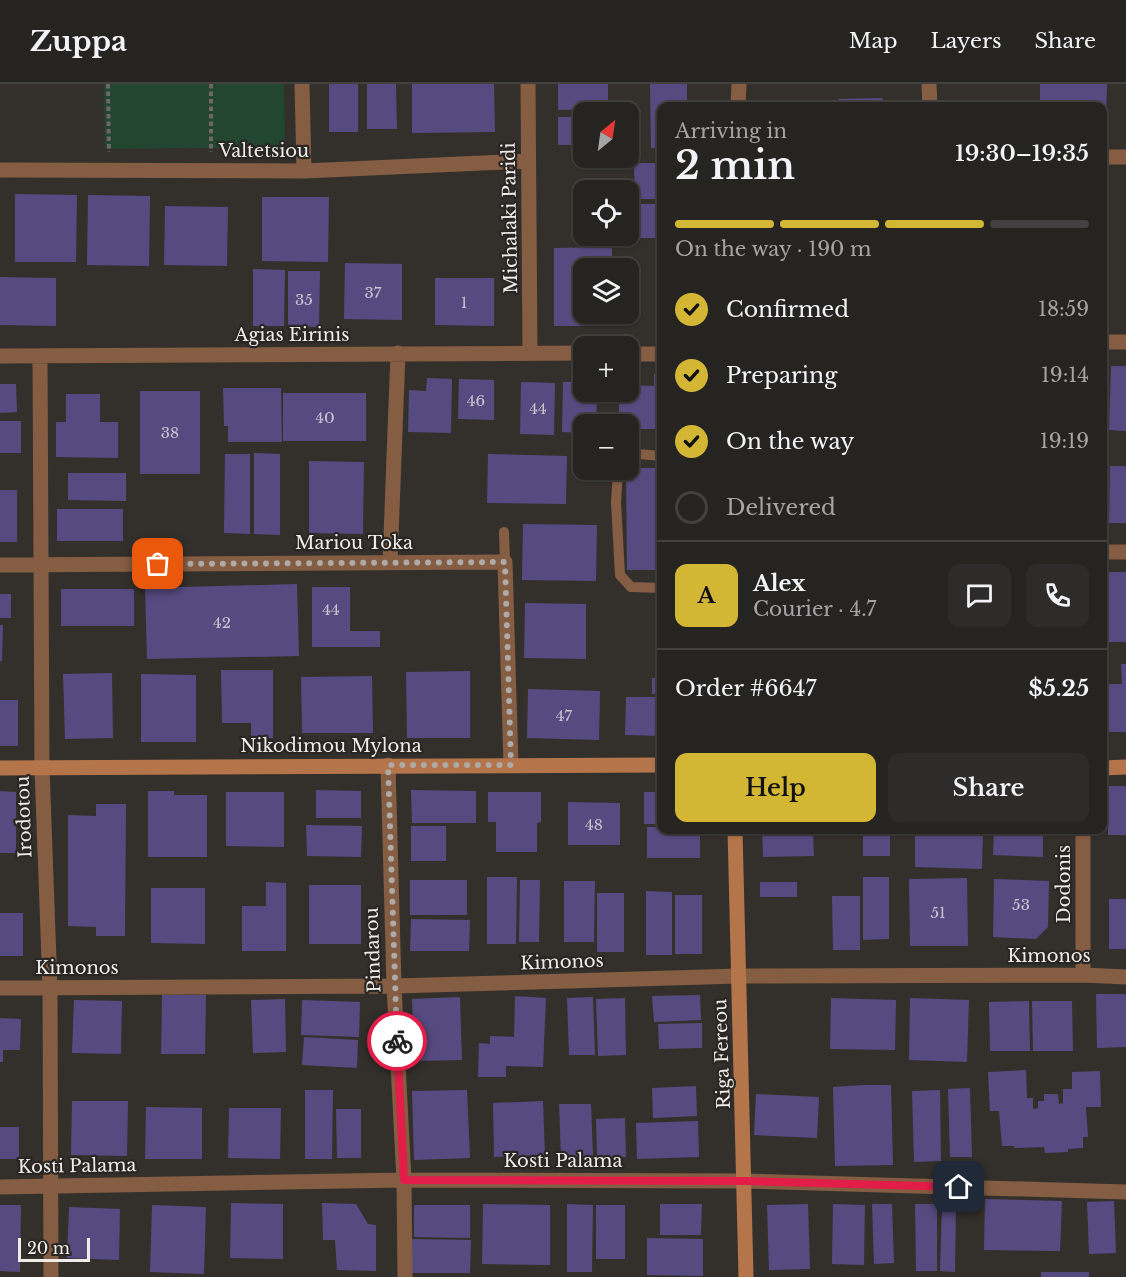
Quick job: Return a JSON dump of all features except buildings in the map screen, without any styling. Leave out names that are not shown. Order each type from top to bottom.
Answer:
[{"type":"street","points":[[302,84],[304,171]]},
{"type":"street","name":"Michalaki Paridi","points":[[528,84],[531,352]]},
{"type":"street","points":[[738,102],[739,84]]},
{"type":"street","points":[[929,84],[930,102]]},
{"type":"street","points":[[1107,157],[1126,157]]},
{"type":"street","name":"Valtetsiou","points":[[0,170],[304,171],[528,161]]},
{"type":"street","points":[[1107,342],[1126,342]]},
{"type":"street","points":[[390,562],[398,353]]},
{"type":"street","name":"Agias Eirinis","points":[[0,356],[573,353]]},
{"type":"street","points":[[639,354],[657,354]]},
{"type":"street","name":"Irodotou","points":[[40,356],[42,768],[50,988],[51,1277]]},
{"type":"street","points":[[1107,552],[1126,552]]},
{"type":"street","points":[[505,562],[511,765]]},
{"type":"street","name":"Mariou Toka","points":[[0,565],[505,562]]},
{"type":"street","name":"Pindarou","points":[[388,765],[394,986],[404,1180],[405,1277]]},
{"type":"street","name":"Nikodimou Mylona","points":[[0,768],[657,765]]},
{"type":"street","points":[[1107,768],[1126,767]]},
{"type":"street","name":"Riga Fereou","points":[[735,834],[746,1277]]},
{"type":"street","name":"Dodonis","points":[[1083,834],[1083,975]]},
{"type":"street","name":"Kimonos","points":[[0,988],[394,986],[739,976],[1083,975],[1126,977]]},
{"type":"street","name":"Kosti Palama","points":[[0,1187],[404,1180],[744,1181],[1126,1192]]},
{"type":"lane","points":[[639,454],[657,456]]},
{"type":"lane","points":[[617,480],[616,502],[620,575],[631,587],[657,588]]},
{"type":"lane","points":[[504,532],[505,562]]},
{"type":"path","points":[[108,84],[109,171]]},
{"type":"path","points":[[211,84],[211,171]]},
{"type":"green space","points":[[104,84],[284,84],[285,147],[105,149]]},
{"type":"way so far","points":[[158,564],[505,562],[511,765],[388,765],[397,1041]]},
{"type":"route","points":[[397,1041],[404,1180],[744,1181],[959,1187]]}]
